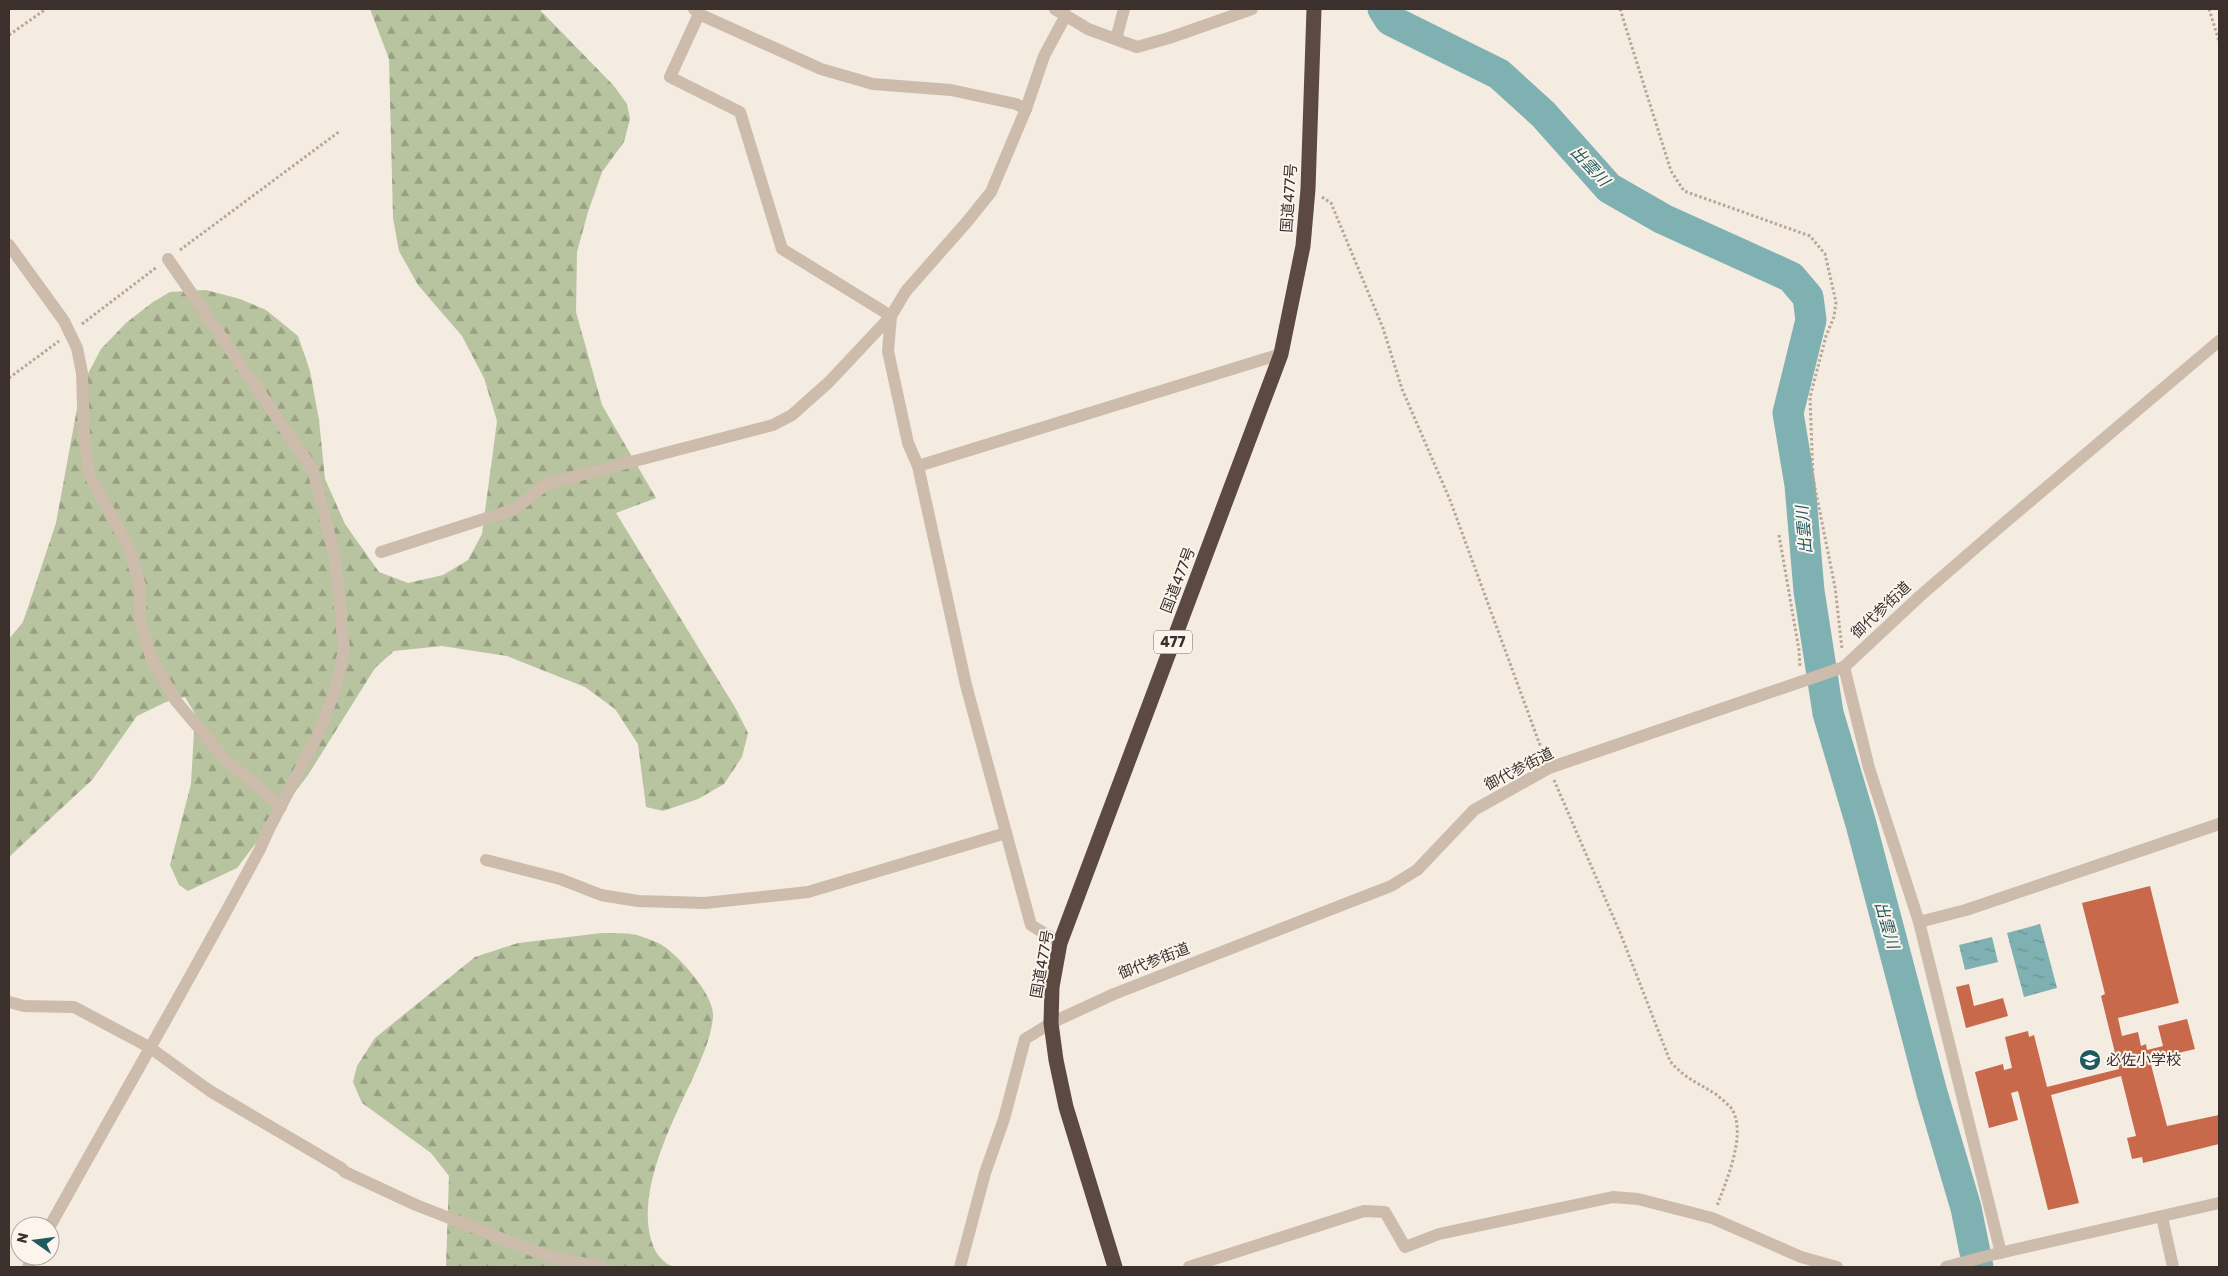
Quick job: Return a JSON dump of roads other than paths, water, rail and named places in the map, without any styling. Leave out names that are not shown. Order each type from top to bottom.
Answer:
[{"type":"highway","name":"国道477号","points":[[1115,1267],[1066,1107],[1051,1024],[1052,987],[1060,943],[1281,354],[1304,246],[1308,189],[1314,9]]},
{"type":"street","points":[[1116,39],[1124,9]]},
{"type":"street","points":[[381,552],[515,509],[546,484],[773,425],[792,415],[829,382],[891,316],[906,291],[991,192],[1026,109],[1060,12],[1088,30],[1138,47],[1170,38],[1252,9]]},
{"type":"street","points":[[891,316],[782,249],[740,112],[670,77],[697,12],[821,69],[873,84],[951,90],[1016,104],[1026,109]]},
{"type":"street","points":[[9,245],[64,321],[77,348],[82,372],[84,434],[89,474],[129,548],[140,586],[140,620],[152,660],[176,701],[225,759],[281,807]]},
{"type":"street","points":[[56,1216],[149,1047],[178,1001],[260,849],[318,735],[337,682],[344,650],[335,557],[313,470],[168,259]]},
{"type":"street","points":[[891,316],[888,351],[908,444],[918,466],[966,685],[1006,834],[1031,925],[1060,943]]},
{"type":"street","name":"御代参街道","points":[[960,1267],[985,1173],[1004,1119],[1025,1039],[1051,1024],[1114,994],[1391,886],[1417,870],[1474,810],[1548,768],[1838,669],[1943,576],[2219,341]]},
{"type":"street","points":[[918,466],[1281,354]]},
{"type":"street","points":[[1838,669],[1919,922],[1996,1254]]},
{"type":"street","points":[[1919,922],[1966,910],[2219,824]]},
{"type":"street","points":[[486,860],[560,879],[601,894],[638,901],[705,903],[808,892],[1006,834]]},
{"type":"street","points":[[9,1002],[24,1006],[74,1007],[149,1047],[210,1091],[345,1172],[416,1205],[547,1256],[602,1267]]},
{"type":"street","points":[[1189,1267],[1364,1211],[1385,1212],[1405,1247],[1438,1234],[1613,1197],[1638,1200],[1712,1218],[1801,1257],[1837,1267]]},
{"type":"street","points":[[1948,1267],[2219,1202]]},
{"type":"street","points":[[2162,1217],[2173,1267]]},
{"type":"water","points":[[2040,924],[2057,988],[2024,997],[2007,933]]},
{"type":"water","points":[[1992,937],[1998,962],[1965,970],[1959,945]]},
{"type":"waterway","name":"出雲川","points":[[1383,9],[1390,20],[1499,74],[1543,114],[1609,188],[1663,219],[1791,277],[1808,297],[1811,320],[1788,413],[1800,485],[1809,591],[1828,713],[1861,824],[1932,1093],[1966,1208],[1978,1267]]},
{"type":"place","name":"必佐小学校","points":[[2090,1060]]}]
